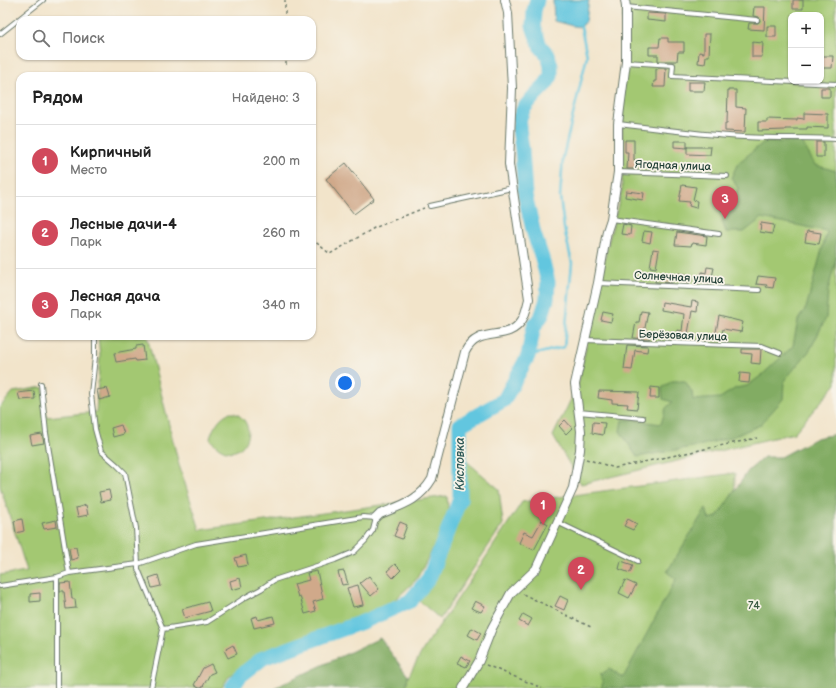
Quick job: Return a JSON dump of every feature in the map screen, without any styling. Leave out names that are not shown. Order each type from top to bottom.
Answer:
[{"type":"street","points":[[376,518],[380,514],[412,501],[423,492],[432,479],[467,347],[478,337],[508,332],[522,320],[526,312],[529,299],[509,164],[512,88],[508,13],[505,0]]},
{"type":"street","points":[[462,688],[479,662],[492,628],[511,594],[536,569],[573,488],[581,431],[575,384],[598,283],[607,231],[611,219],[618,172],[618,124],[626,62],[626,3]]},
{"type":"lane","points":[[23,16],[43,0]]},
{"type":"lane","points":[[626,3],[757,20]]},
{"type":"lane","points":[[0,34],[16,21]]},
{"type":"lane","points":[[626,62],[673,65],[672,76],[836,84]]},
{"type":"lane","points":[[618,124],[681,132],[745,137],[808,137],[836,139]]},
{"type":"lane","name":"Ягодная улица","points":[[618,172],[727,176]]},
{"type":"lane","points":[[430,206],[513,188]]},
{"type":"lane","points":[[611,219],[719,234]]},
{"type":"lane","name":"Солнечная улица","points":[[598,283],[759,290]]},
{"type":"lane","points":[[95,340],[95,357],[91,394],[95,429],[101,451],[117,464],[125,473],[136,528],[138,569],[163,629],[151,688]]},
{"type":"lane","name":"Берёзовая улица","points":[[584,340],[762,346],[780,353]]},
{"type":"lane","points":[[41,384],[46,433],[69,573]]},
{"type":"lane","points":[[579,412],[643,418]]},
{"type":"lane","points":[[0,586],[57,577],[69,573],[138,564],[196,544],[363,517],[376,518],[373,530],[361,546],[354,552],[336,560],[274,580],[246,596],[208,622],[163,629]]},
{"type":"lane","points":[[557,522],[638,560]]},
{"type":"lane","points":[[57,577],[57,688]]},
{"type":"path","points":[[285,0],[285,16]]},
{"type":"path","points":[[316,242],[330,254],[374,228],[430,206]]},
{"type":"path","points":[[578,457],[615,468],[757,438]]},
{"type":"path","points":[[514,590],[593,628]]},
{"type":"path","points":[[479,662],[542,688]]},
{"type":"green space","points":[[623,0],[836,0],[836,384],[794,433],[581,484],[553,436],[578,385],[607,248],[622,189]]},
{"type":"green space","points":[[764,142],[802,142],[815,165],[836,171],[836,260],[828,290],[826,318],[810,350],[784,381],[783,399],[760,425],[732,437],[698,446],[637,457],[620,431],[622,420],[661,424],[666,408],[672,402],[663,399],[662,388],[672,381],[685,381],[692,392],[693,400],[720,398],[736,388],[747,386],[762,375],[793,346],[798,320],[806,308],[827,231],[762,218],[744,232],[726,232],[722,221],[733,207],[738,188],[731,178],[738,163]]},
{"type":"green space","points":[[98,340],[148,340],[179,465],[200,530],[447,496],[449,519],[416,580],[383,611],[348,621],[267,650],[229,676],[222,688],[0,688],[0,575],[27,571],[0,486],[0,407],[13,392],[43,387],[47,417],[96,412],[100,355]]},
{"type":"green space","points":[[229,413],[234,413],[242,418],[247,425],[248,433],[242,446],[236,451],[228,451],[220,448],[210,439],[213,429],[220,419]]},
{"type":"green space","name":"74","points":[[836,434],[836,688],[601,688],[603,683],[600,675],[609,669],[623,678],[676,579],[667,572],[706,508],[709,519],[717,517],[748,471],[764,457],[781,457],[816,438]]},
{"type":"green space","points":[[464,459],[499,489],[503,524],[440,619],[416,598],[430,582],[451,531]]},
{"type":"green space","points":[[735,473],[734,523],[646,688],[402,688],[424,648],[522,502]]},
{"type":"green space","points":[[380,638],[408,676],[406,688],[274,688]]},
{"type":"water","points":[[553,0],[589,0],[586,21],[581,27],[554,21]]},
{"type":"building","points":[[793,0],[803,0],[803,9],[793,9]]},
{"type":"building","points":[[754,7],[765,7],[764,30],[748,29],[749,23],[758,23],[760,21],[759,17],[753,16]]},
{"type":"building","points":[[647,13],[666,14],[666,22],[647,20]]},
{"type":"building","points":[[767,26],[776,26],[776,37],[767,37]]},
{"type":"building","points":[[704,34],[710,34],[709,56],[706,56],[705,64],[698,63],[699,52],[704,53]]},
{"type":"building","points":[[660,38],[668,38],[668,42],[684,42],[684,52],[678,52],[677,61],[658,61],[658,55],[649,55],[649,47],[659,47]]},
{"type":"building","points":[[752,42],[763,43],[762,57],[752,57]]},
{"type":"building","points":[[824,56],[833,56],[832,68],[824,68]]},
{"type":"building","points":[[666,68],[665,87],[653,87],[654,81],[656,81],[656,69]]},
{"type":"building","points":[[688,82],[705,82],[704,91],[688,91]]},
{"type":"building","points":[[821,88],[830,88],[830,97],[821,97]]},
{"type":"building","points":[[728,90],[736,90],[736,107],[746,108],[745,132],[725,131],[725,123],[727,123]]},
{"type":"building","points":[[804,113],[828,114],[828,128],[807,127],[807,129],[758,131],[758,122],[767,122],[767,119],[804,119]]},
{"type":"building","points":[[625,140],[634,140],[634,160],[636,160],[636,169],[627,169],[628,152],[625,152]]},
{"type":"building","points":[[674,141],[687,141],[687,148],[674,147]]},
{"type":"building","points":[[816,142],[824,142],[824,157],[816,157]]},
{"type":"building","points":[[687,147],[711,147],[710,155],[687,154]]},
{"type":"building","points":[[346,163],[374,199],[354,214],[326,179]]},
{"type":"building","points":[[682,185],[696,187],[693,200],[697,201],[696,208],[689,206],[690,202],[679,201]]},
{"type":"building","points":[[626,191],[644,193],[643,200],[625,197]]},
{"type":"building","points":[[723,197],[730,198],[727,211],[721,210]]},
{"type":"building","points":[[761,223],[774,225],[772,234],[760,232]]},
{"type":"building","points":[[623,224],[631,226],[630,235],[621,234]]},
{"type":"building","points":[[644,231],[652,232],[650,243],[642,241]]},
{"type":"building","points":[[807,231],[821,233],[819,244],[805,242]]},
{"type":"building","points":[[677,232],[707,236],[706,245],[692,243],[691,246],[675,245]]},
{"type":"building","points":[[653,249],[659,250],[656,268],[650,267]]},
{"type":"building","points":[[707,267],[714,268],[711,281],[701,279],[702,272],[706,273]]},
{"type":"building","points":[[678,273],[692,275],[691,282],[677,279]]},
{"type":"building","points":[[656,275],[672,278],[672,283],[655,282]]},
{"type":"building","points":[[758,276],[775,278],[773,288],[766,287],[767,285],[756,284]]},
{"type":"building","points":[[692,301],[698,302],[697,312],[692,311],[687,339],[677,337],[678,330],[682,331],[684,314],[661,310],[662,302],[691,307]]},
{"type":"building","points":[[641,311],[648,312],[644,333],[650,334],[649,339],[633,338],[636,322],[639,322]]},
{"type":"building","points":[[603,312],[613,314],[611,322],[601,320]]},
{"type":"building","points":[[719,316],[743,322],[741,332],[723,329],[721,338],[715,337]]},
{"type":"building","points":[[143,345],[145,360],[136,361],[135,359],[116,362],[114,353],[136,349],[136,346]]},
{"type":"building","points":[[627,345],[648,346],[647,352],[635,350],[632,370],[624,369]]},
{"type":"building","points":[[742,349],[761,349],[760,364],[751,363],[752,354],[742,353]]},
{"type":"building","points":[[740,373],[750,374],[749,383],[739,382]]},
{"type":"building","points":[[651,387],[659,388],[659,398],[650,398]]},
{"type":"building","points":[[107,388],[110,397],[99,400],[97,390]]},
{"type":"building","points":[[34,391],[35,399],[20,400],[18,393]]},
{"type":"building","points":[[599,391],[639,392],[637,409],[627,408],[628,404],[612,403],[612,400],[598,398]]},
{"type":"building","points":[[565,420],[572,428],[566,434],[559,426]]},
{"type":"building","points":[[593,422],[605,423],[603,435],[592,433]]},
{"type":"building","points":[[121,425],[124,434],[113,437],[111,428]]},
{"type":"building","points":[[42,434],[44,443],[32,445],[30,436]]},
{"type":"building","points":[[109,490],[111,500],[101,502],[99,492]]},
{"type":"building","points":[[86,505],[88,515],[78,517],[76,508]]},
{"type":"building","points":[[22,519],[24,531],[16,533],[14,521]]},
{"type":"building","points":[[628,519],[637,524],[633,530],[624,526]]},
{"type":"building","points":[[56,520],[57,527],[44,529],[42,523]]},
{"type":"building","points":[[542,520],[548,524],[534,550],[519,543],[524,532],[533,536]]},
{"type":"building","points":[[400,522],[407,525],[402,539],[394,536]]},
{"type":"building","points":[[76,547],[78,558],[71,560],[69,548]]},
{"type":"building","points":[[246,555],[248,565],[238,567],[235,558]]},
{"type":"building","points":[[621,561],[633,565],[630,573],[619,569]]},
{"type":"building","points":[[395,564],[401,570],[393,578],[387,571]]},
{"type":"building","points":[[317,571],[323,599],[313,602],[316,611],[305,614],[300,596],[298,597],[294,584],[309,580],[307,573]]},
{"type":"building","points":[[344,571],[348,584],[342,585],[338,572]]},
{"type":"building","points":[[158,575],[161,586],[152,588],[149,578]]},
{"type":"building","points":[[369,576],[379,589],[371,596],[360,583]]},
{"type":"building","points":[[240,578],[242,587],[232,590],[230,581]]},
{"type":"building","points":[[625,580],[636,585],[629,598],[619,593]]},
{"type":"building","points":[[70,582],[72,599],[75,599],[76,608],[66,609],[64,591],[60,591],[60,583]]},
{"type":"building","points":[[358,585],[363,605],[353,607],[347,588]]},
{"type":"building","points":[[40,593],[40,601],[30,602],[30,594]]},
{"type":"building","points":[[560,596],[568,600],[564,610],[555,606]]},
{"type":"building","points":[[475,601],[485,606],[481,612],[471,608]]},
{"type":"building","points":[[208,602],[211,611],[185,618],[182,609]]},
{"type":"building","points":[[523,614],[532,619],[528,626],[519,621]]},
{"type":"building","points":[[257,616],[258,620],[273,616],[275,623],[254,628],[251,618]]},
{"type":"building","points":[[472,628],[481,633],[477,640],[468,635]]},
{"type":"building","points":[[233,645],[237,654],[228,658],[224,650]]},
{"type":"building","points":[[461,656],[470,661],[466,667],[457,663]]},
{"type":"building","points":[[211,664],[215,672],[210,674],[202,688],[194,685],[203,668]]},
{"type":"waterway","name":"Кисловка","points":[[232,688],[240,676],[263,658],[365,621],[410,601],[429,578],[460,499],[460,425],[504,400],[528,356],[534,326],[542,315],[547,299],[548,282],[534,234],[525,195],[519,128],[520,117],[524,108],[546,84],[551,76],[551,66],[548,55],[540,46],[533,26],[534,11],[537,0]]},
{"type":"waterway","points":[[528,356],[564,347],[572,263],[564,228],[560,197],[563,157],[587,56],[581,27]]},
{"type":"place","name":"Лесная дача","points":[[725,219]]},
{"type":"place","name":"Кирпичный","points":[[543,525]]},
{"type":"place","name":"Лесные дачи-4","points":[[581,590]]}]
